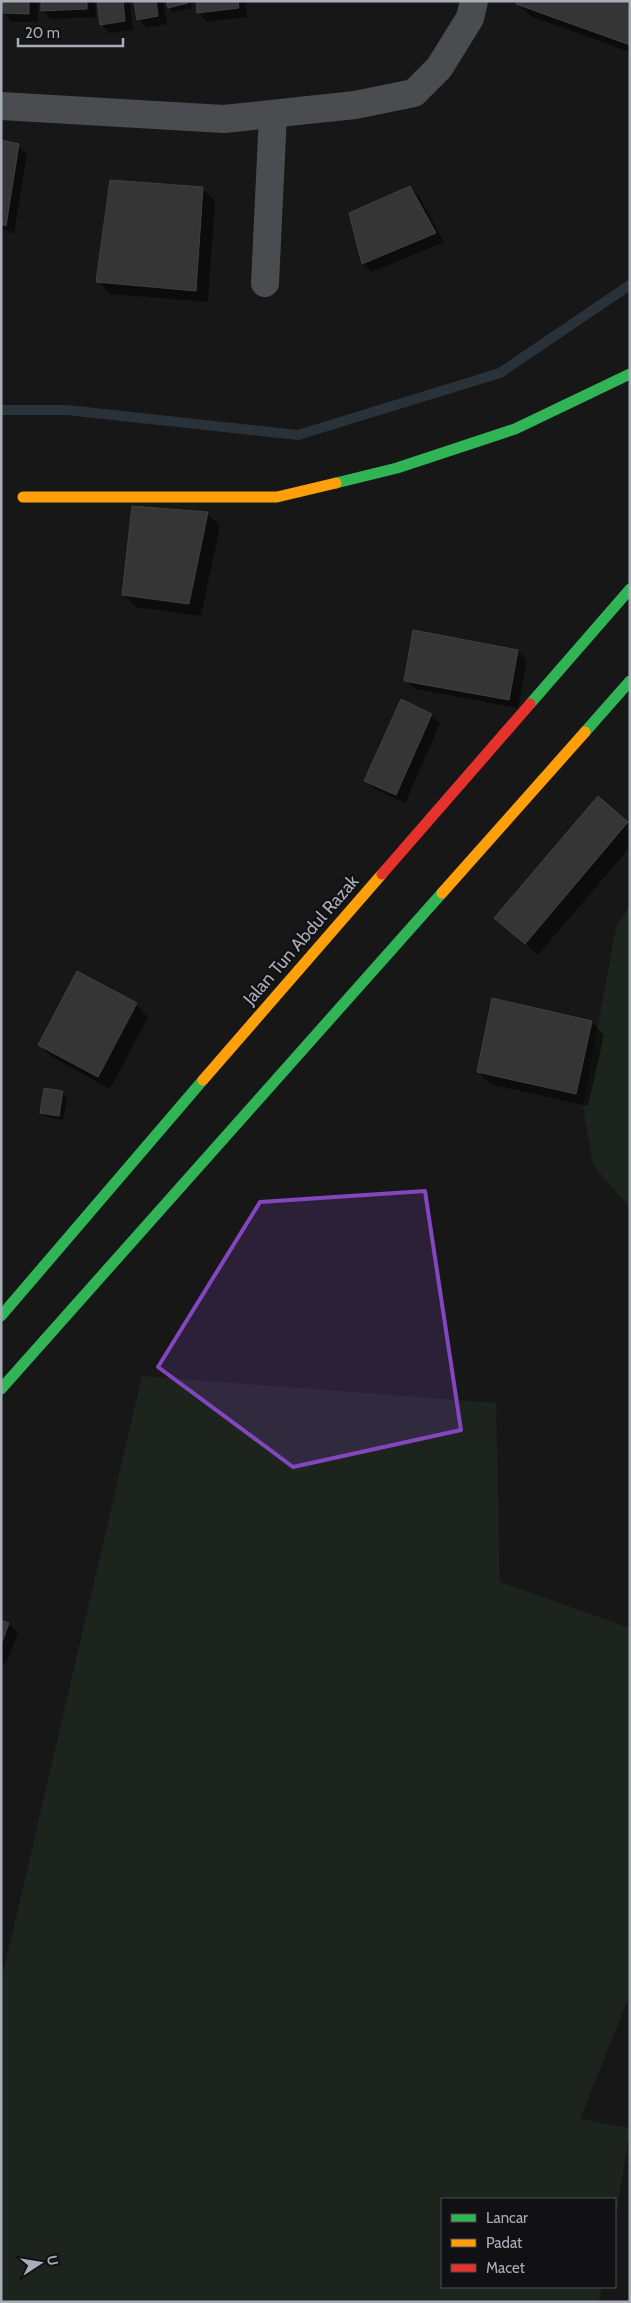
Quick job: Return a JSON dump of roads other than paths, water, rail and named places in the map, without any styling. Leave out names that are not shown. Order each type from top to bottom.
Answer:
[{"type":"main road","points":[[23,497],[277,497],[397,468],[515,429],[630,374]]},
{"type":"main road","name":"Jalan Tun Abdul Razak","points":[[1,1316],[128,1166],[630,589]]},
{"type":"main road","points":[[1,1389],[630,681]]},
{"type":"street","points":[[1,106],[224,119],[355,106],[414,93],[439,68],[470,18],[474,1]]},
{"type":"street","points":[[265,283],[273,114]]},
{"type":"waterway","points":[[1,410],[67,410],[298,435],[500,373],[630,285]]}]
